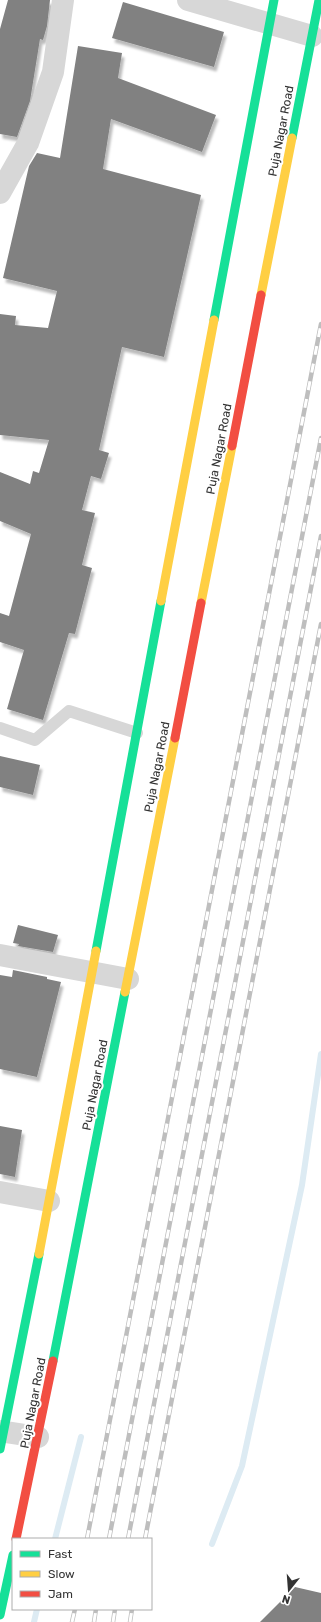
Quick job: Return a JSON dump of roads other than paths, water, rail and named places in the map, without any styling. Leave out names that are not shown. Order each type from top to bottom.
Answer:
[{"type":"street","points":[[0,193],[28,143],[53,72],[63,0]]},
{"type":"street","points":[[188,0],[312,36]]},
{"type":"street","name":"Puja Nagar Road","points":[[1,1437],[49,1201],[274,0]]},
{"type":"street","name":"Puja Nagar Road","points":[[16,1538],[38,1438],[319,0]]},
{"type":"street","points":[[0,955],[128,979]]},
{"type":"street","points":[[0,1192],[49,1201]]},
{"type":"street","points":[[1,1437],[38,1438]]},
{"type":"street","points":[[0,1615],[12,1560]]},
{"type":"lane","points":[[0,728],[35,740],[69,711],[137,733]]},
{"type":"waterway","points":[[212,1544],[242,1466],[302,1185],[321,1054]]},
{"type":"waterway","points":[[55,1538],[81,1437]]},
{"type":"waterway","points":[[34,1622],[37,1610]]},
{"type":"railway","points":[[87,1538],[321,324]]},
{"type":"railway","points":[[109,1538],[321,438]]},
{"type":"railway","points":[[128,1538],[321,536]]},
{"type":"railway","points":[[145,1538],[321,624]]},
{"type":"railway","points":[[72,1622],[75,1610]]},
{"type":"railway","points":[[94,1622],[96,1610]]},
{"type":"railway","points":[[113,1622],[115,1610]]},
{"type":"railway","points":[[130,1622],[132,1610]]}]
